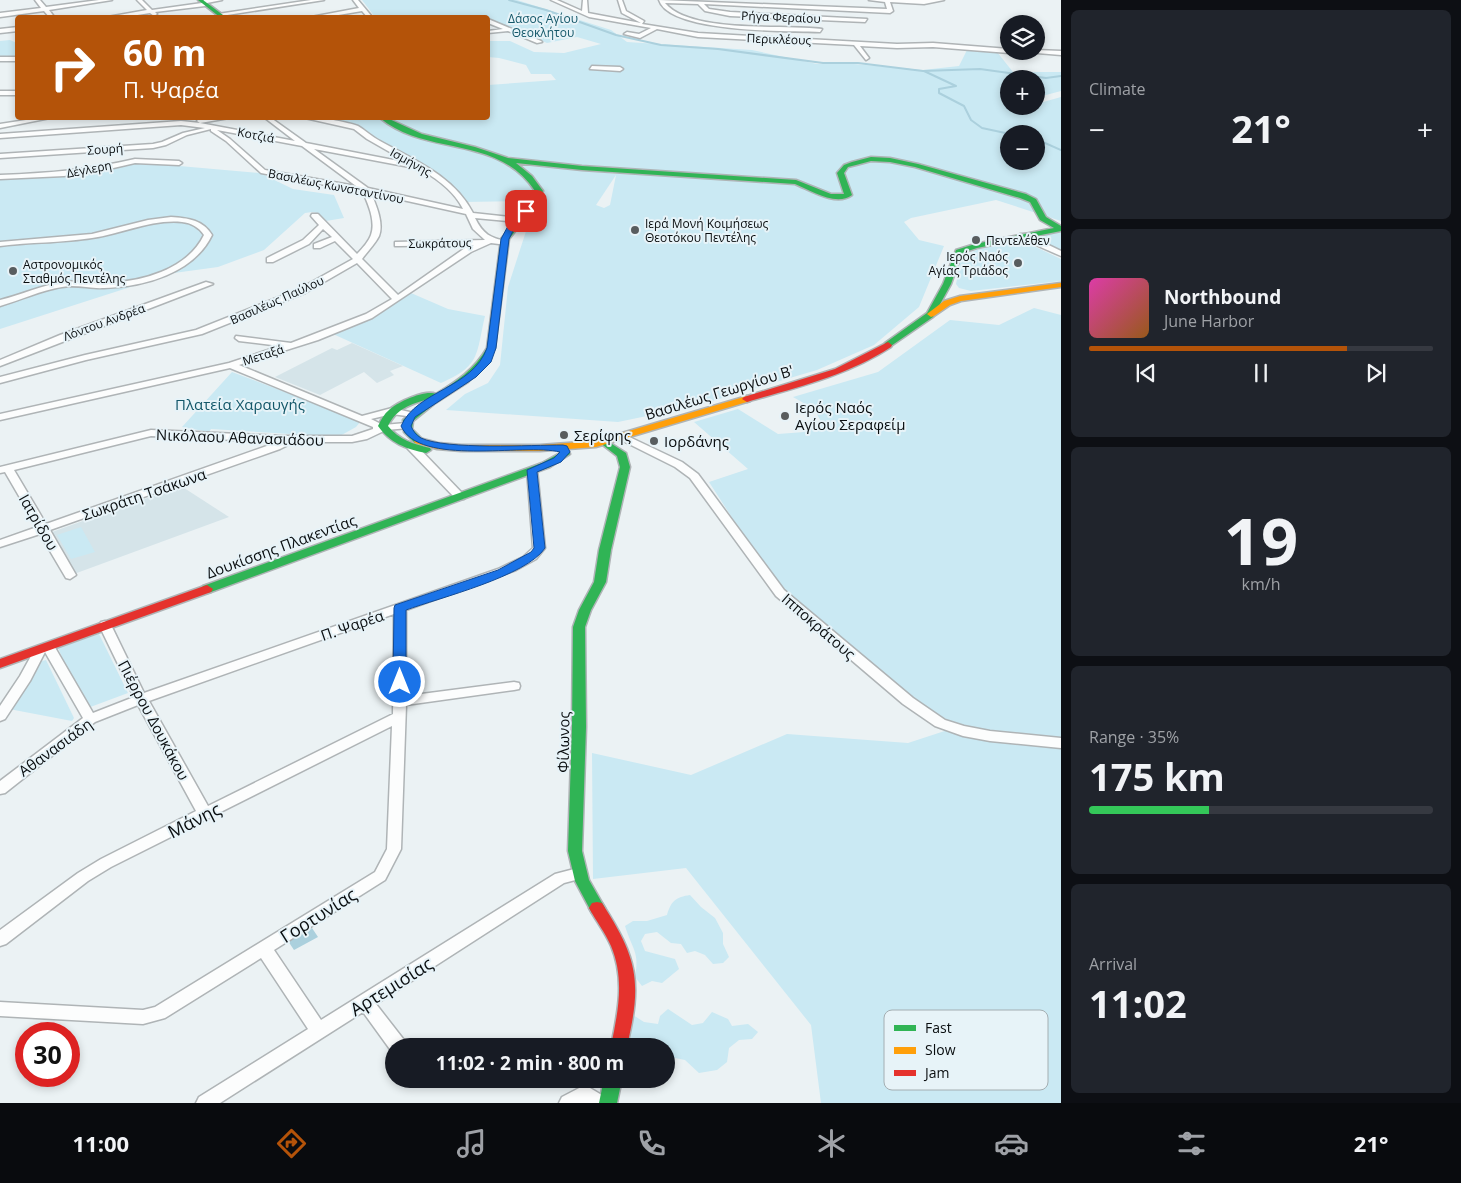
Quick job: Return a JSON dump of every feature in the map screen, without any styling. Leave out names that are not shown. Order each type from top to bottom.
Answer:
[{"type":"main road","points":[[203,2],[222,15]]},
{"type":"main road","points":[[387,120],[418,135],[506,159],[607,171],[703,175],[796,182],[811,186],[832,197],[840,198],[848,195],[840,173],[846,166],[871,159],[890,160],[916,165],[1023,196],[1033,201],[1034,209],[1043,220],[1061,229]]},
{"type":"main road","points":[[466,448],[423,442],[410,434],[409,421],[483,368],[489,355],[504,243],[508,231],[536,200],[539,191],[529,176],[506,159]]},
{"type":"main road","points":[[1023,236],[1061,229]]},
{"type":"main road","name":"Βασιλέως Γεωργίου Β'","points":[[466,448],[563,448],[604,442],[844,369],[882,350],[930,315],[947,284],[959,252],[975,246],[1023,236]]},
{"type":"main road","points":[[947,284],[952,290],[961,293],[986,294]]},
{"type":"main road","points":[[930,315],[953,300],[1061,285]]},
{"type":"main road","points":[[450,390],[404,404],[385,418],[383,428],[391,437],[412,447],[440,450],[466,448]]},
{"type":"main road","name":"Φίλωνος","points":[[604,442],[622,455],[625,467],[605,550],[600,582],[585,610],[579,627],[579,727],[575,851],[578,874],[619,945],[628,968],[626,1004],[621,1038]]},
{"type":"main road","name":"Δουκίσσης Πλακεντίας","points":[[0,664],[532,470],[562,456],[565,452],[563,448]]},
{"type":"main road","points":[[608,1103],[611,1088]]},
{"type":"street","points":[[37,0],[50,15]]},
{"type":"street","points":[[0,15],[110,0]]},
{"type":"street","points":[[139,0],[154,15]]},
{"type":"street","points":[[124,15],[220,0]]},
{"type":"street","points":[[228,15],[300,1],[322,0]]},
{"type":"street","points":[[355,0],[368,15]]},
{"type":"street","name":"Περικλέους","points":[[554,0],[585,14],[698,35],[902,46],[933,45],[1000,50]]},
{"type":"street","points":[[585,0],[585,14]]},
{"type":"street","points":[[620,0],[621,7],[626,14],[655,28]]},
{"type":"street","points":[[750,8],[763,0]]},
{"type":"street","points":[[871,0],[942,0]]},
{"type":"street","points":[[661,1],[703,2],[750,8],[890,11],[884,0]]},
{"type":"street","points":[[300,1],[310,7]]},
{"type":"street","points":[[661,1],[666,10],[679,17],[707,24],[820,30]]},
{"type":"street","name":"Ρήγα Φεραίου","points":[[703,2],[707,10],[730,14],[865,20]]},
{"type":"street","points":[[331,15],[363,9]]},
{"type":"street","points":[[317,11],[324,15]]},
{"type":"street","points":[[490,22],[539,42]]},
{"type":"street","points":[[746,48],[749,27]]},
{"type":"street","points":[[627,34],[640,36],[655,28]]},
{"type":"street","points":[[0,32],[15,30]]},
{"type":"street","points":[[490,32],[508,30]]},
{"type":"street","points":[[856,44],[866,58]]},
{"type":"street","points":[[1045,52],[1061,53]]},
{"type":"street","points":[[0,59],[15,59]]},
{"type":"street","points":[[592,68],[620,69]]},
{"type":"street","points":[[0,93],[15,93]]},
{"type":"street","points":[[0,126],[35,120]]},
{"type":"street","points":[[181,123],[208,120]]},
{"type":"street","points":[[271,120],[366,190]]},
{"type":"street","name":"Ισμήνης","points":[[318,120],[356,128],[369,138],[434,174],[447,184],[464,203],[486,242]]},
{"type":"street","name":"Κοτζιά","points":[[0,136],[181,123],[202,125],[420,167]]},
{"type":"street","name":"Βασιλέως Κωνσταντίνου","points":[[190,124],[218,132],[263,172],[366,190],[469,214],[518,220]]},
{"type":"street","name":"Σουρή","points":[[0,156],[153,146],[168,143],[185,134],[208,129]]},
{"type":"street","name":"Δέγλερη","points":[[0,177],[64,174],[96,170],[135,161],[178,163]]},
{"type":"street","name":"Βασιλέως Παύλου","points":[[0,380],[85,358],[192,334],[250,313],[302,291],[358,259],[375,236],[375,213],[366,190]]},
{"type":"street","points":[[315,216],[396,299]]},
{"type":"street","points":[[0,244],[41,238],[92,236],[166,220],[182,220],[196,223],[205,229],[208,234],[206,243],[197,253],[162,274],[145,280],[126,285],[65,284],[0,303]]},
{"type":"street","points":[[270,260],[306,242],[324,224]]},
{"type":"street","points":[[1023,236],[1061,254]]},
{"type":"street","points":[[316,246],[336,238]]},
{"type":"street","points":[[486,242],[504,243]]},
{"type":"street","name":"Σωκράτους","points":[[398,244],[486,242]]},
{"type":"street","name":"Μεταξά","points":[[0,417],[231,366],[352,324],[396,299],[468,250],[486,242]]},
{"type":"street","name":"Λόντου Ανδρέα","points":[[0,363],[32,349],[209,284]]},
{"type":"street","points":[[239,338],[293,345]]},
{"type":"street","points":[[0,355],[32,349]]},
{"type":"street","points":[[231,366],[383,428],[409,421]]},
{"type":"street","points":[[361,419],[392,411],[409,421]]},
{"type":"street","name":"Νικόλαου Αθανασιάδου","points":[[4,469],[151,433],[334,440],[358,431],[383,428]]},
{"type":"street","name":"Ιπποκράτους","points":[[623,437],[643,450],[686,469],[694,476],[780,592],[876,675],[928,716],[951,727],[976,734],[1061,744]]},
{"type":"street","name":"Σωκράτη Τσάκωνα","points":[[0,544],[276,447],[282,444],[284,439]]},
{"type":"street","points":[[412,447],[460,496]]},
{"type":"street","name":"Ιατρίδου","points":[[4,469],[44,529],[70,575]]},
{"type":"street","name":"Π. Ψαρέα","points":[[141,699],[502,572],[536,554],[540,548],[532,470]]},
{"type":"street","name":"Γορτυνίας","points":[[0,1009],[143,1017],[159,1013],[380,876],[388,864],[394,849],[400,701],[400,608]]},
{"type":"street","name":"Πιέρρου Δουκάκου","points":[[105,625],[141,699],[205,814]]},
{"type":"street","points":[[0,716],[44,648],[90,719]]},
{"type":"street","points":[[400,701],[514,686]]},
{"type":"street","name":"Αθανασιάδη","points":[[0,789],[90,719],[141,699]]},
{"type":"street","name":"Μάνης","points":[[0,939],[83,876],[106,863],[398,717]]},
{"type":"street","name":"Αρτεμισίας","points":[[205,1103],[560,878],[578,874]]},
{"type":"street","points":[[264,949],[319,1031]]},
{"type":"street","points":[[365,1002],[392,1038]]},
{"type":"street","points":[[568,1103],[584,1093],[599,1103]]},
{"type":"shaded area","points":[[352,343],[403,366],[390,371],[394,375],[377,383],[364,372],[320,395],[275,377],[332,348],[337,350]]},
{"type":"shaded area","points":[[181,486],[229,517],[74,574],[52,532]]},
{"type":"shaded area","points":[[312,928],[318,937],[294,950],[288,941]]},
{"type":"green space","name":"Δάσος Αγίου Θεοκλήτου","points":[[362,0],[517,0],[611,30],[627,42],[752,50],[817,64],[854,64],[923,70],[959,66],[967,50],[997,52],[1000,60],[1003,60],[1011,70],[1000,70],[1000,115],[1045,115],[1045,102],[1061,97],[1061,221],[996,200],[911,218],[904,222],[919,240],[944,246],[919,307],[874,345],[817,370],[695,406],[618,422],[446,410],[465,394],[488,383],[500,365],[508,287],[529,222],[527,222],[527,218],[514,217],[527,201],[463,202],[449,182],[436,172],[381,143],[370,133],[356,125],[335,120],[381,120],[406,134],[505,160],[617,174],[704,176],[795,183],[830,197],[844,199],[851,197],[852,193],[841,173],[844,169],[850,172],[842,167],[838,171],[846,193],[845,195],[835,196],[809,184],[796,181],[612,169],[495,154],[458,145],[422,133],[394,120],[490,120],[490,85],[556,80],[551,74],[531,74],[526,65],[490,57],[490,41],[510,41],[534,52],[564,53],[601,44],[577,37],[547,43],[490,19],[490,15],[373,15]],"holes":[[[616,175],[610,205],[604,208],[596,205]]]},
{"type":"green space","points":[[10,40],[15,42],[15,56],[0,56],[0,41]]},
{"type":"green space","points":[[1045,72],[1061,72],[1061,91],[1046,95]]},
{"type":"green space","points":[[134,162],[260,173],[293,189],[334,195],[344,218],[326,221],[317,213],[305,213],[264,250],[218,267],[174,273],[0,329],[0,179],[68,175]]},
{"type":"green space","points":[[1061,232],[1061,251],[1036,237]]},
{"type":"green space","points":[[1021,240],[1061,259],[1061,281],[971,291],[959,288],[956,284],[960,263],[965,256],[979,249]]},
{"type":"green space","points":[[411,293],[448,309],[485,316],[475,357],[463,371],[441,383],[333,334],[370,319]]},
{"type":"green space","points":[[1034,308],[1061,315],[1061,1103],[821,1103],[811,1025],[686,868],[593,879],[592,753],[691,775],[787,734],[908,743],[963,725],[941,718],[921,707],[795,602],[769,575],[709,482],[748,469],[694,422],[738,409],[778,434],[804,432],[822,423],[814,409],[793,397],[878,372],[950,320],[999,325]]},
{"type":"green space","name":"Πλατεία Χαραυγής","points":[[232,372],[361,421],[356,427],[338,437],[211,429],[209,432],[182,427]]},
{"type":"green space","points":[[81,527],[95,552],[71,559],[57,535]]},
{"type":"green space","points":[[99,634],[128,693],[85,709],[58,648]]},
{"type":"green space","points":[[46,660],[74,718],[72,721],[9,709],[42,661]]},
{"type":"green space","points":[[690,895],[715,918],[723,933],[723,944],[729,957],[723,963],[713,964],[705,955],[695,951],[687,953],[681,944],[671,943],[657,932],[645,934],[641,941],[645,951],[675,959],[679,969],[662,983],[652,981],[642,986],[635,977],[636,956],[625,926],[633,921],[647,921],[667,915],[670,906],[675,900]]},
{"type":"green space","points":[[668,1009],[692,1025],[703,1023],[712,1012],[728,1019],[732,1026],[748,1024],[758,1032],[752,1039],[739,1040],[729,1048],[727,1062],[717,1070],[699,1073],[685,1060],[675,1058],[675,1038],[631,1038],[633,1015],[644,1022],[658,1024],[660,1016]]},
{"type":"waterway","points":[[509,0],[546,10],[616,35],[661,45],[718,49],[823,63],[858,63],[923,71],[980,69],[1046,78],[1061,76]]},
{"type":"waterway","points":[[924,71],[956,86],[939,89],[939,93],[964,106],[971,120],[982,128],[1000,132]]},
{"type":"waterway","points":[[1045,143],[1061,150]]},
{"type":"traffic: fast","points":[[200,0],[221,15]]},
{"type":"traffic: fast","points":[[387,120],[419,135],[473,148],[504,159],[530,177],[539,191],[533,204],[505,239],[491,348],[474,372],[430,402],[408,420],[407,430],[419,441]]},
{"type":"traffic: fast","points":[[510,160],[582,168],[796,182],[830,196],[843,197],[848,195],[840,173],[846,166],[871,159],[890,160],[916,165],[1023,196],[1033,201],[1043,218],[1061,229]]},
{"type":"traffic: fast","points":[[888,345],[930,315],[947,284],[959,252],[975,246],[1061,229]]},
{"type":"traffic: fast","points":[[426,450],[396,440],[383,426],[391,413],[403,404],[432,395]]},
{"type":"traffic: fast","points":[[597,908],[582,881],[575,851],[579,727],[579,627],[585,610],[600,582],[605,550],[625,467],[622,455],[604,442]]},
{"type":"traffic: fast","points":[[207,589],[546,465],[565,454],[563,448]]},
{"type":"traffic: fast","points":[[608,1103],[611,1088]]},
{"type":"traffic: slow","points":[[931,314],[947,303],[960,299],[1061,285]]},
{"type":"traffic: slow","points":[[419,441],[437,446],[461,448],[540,448],[596,444],[747,399]]},
{"type":"traffic: jam","points":[[747,399],[820,378],[855,364],[888,345]]},
{"type":"traffic: jam","points":[[0,664],[207,589]]},
{"type":"traffic: jam","points":[[597,908],[618,943],[627,973],[627,1005],[621,1038]]},
{"type":"place","name":"Ιερά Μονή Κοιμήσεως Θεοτόκου Πεντέλης","points":[[635,230]]},
{"type":"place","name":"Πεντελέθεν","points":[[976,240]]},
{"type":"place","name":"Ιερός Ναός Αγίας Τριάδος","points":[[1018,263]]},
{"type":"place","name":"Αστρονομικός Σταθμός Πεντέλης","points":[[13,271]]},
{"type":"place","name":"Ιερός Ναός Αγίου Σεραφείμ","points":[[785,416]]},
{"type":"place","name":"Σερίφης","points":[[564,435]]},
{"type":"place","name":"Ιορδάνης","points":[[654,441]]},
{"type":"route","points":[[400,682],[400,608],[502,572],[522,563],[536,554],[540,548],[532,470],[558,460],[565,454],[563,448],[448,447],[417,440],[410,434],[406,426],[411,415],[483,368],[491,348],[506,235],[526,211]]}]
